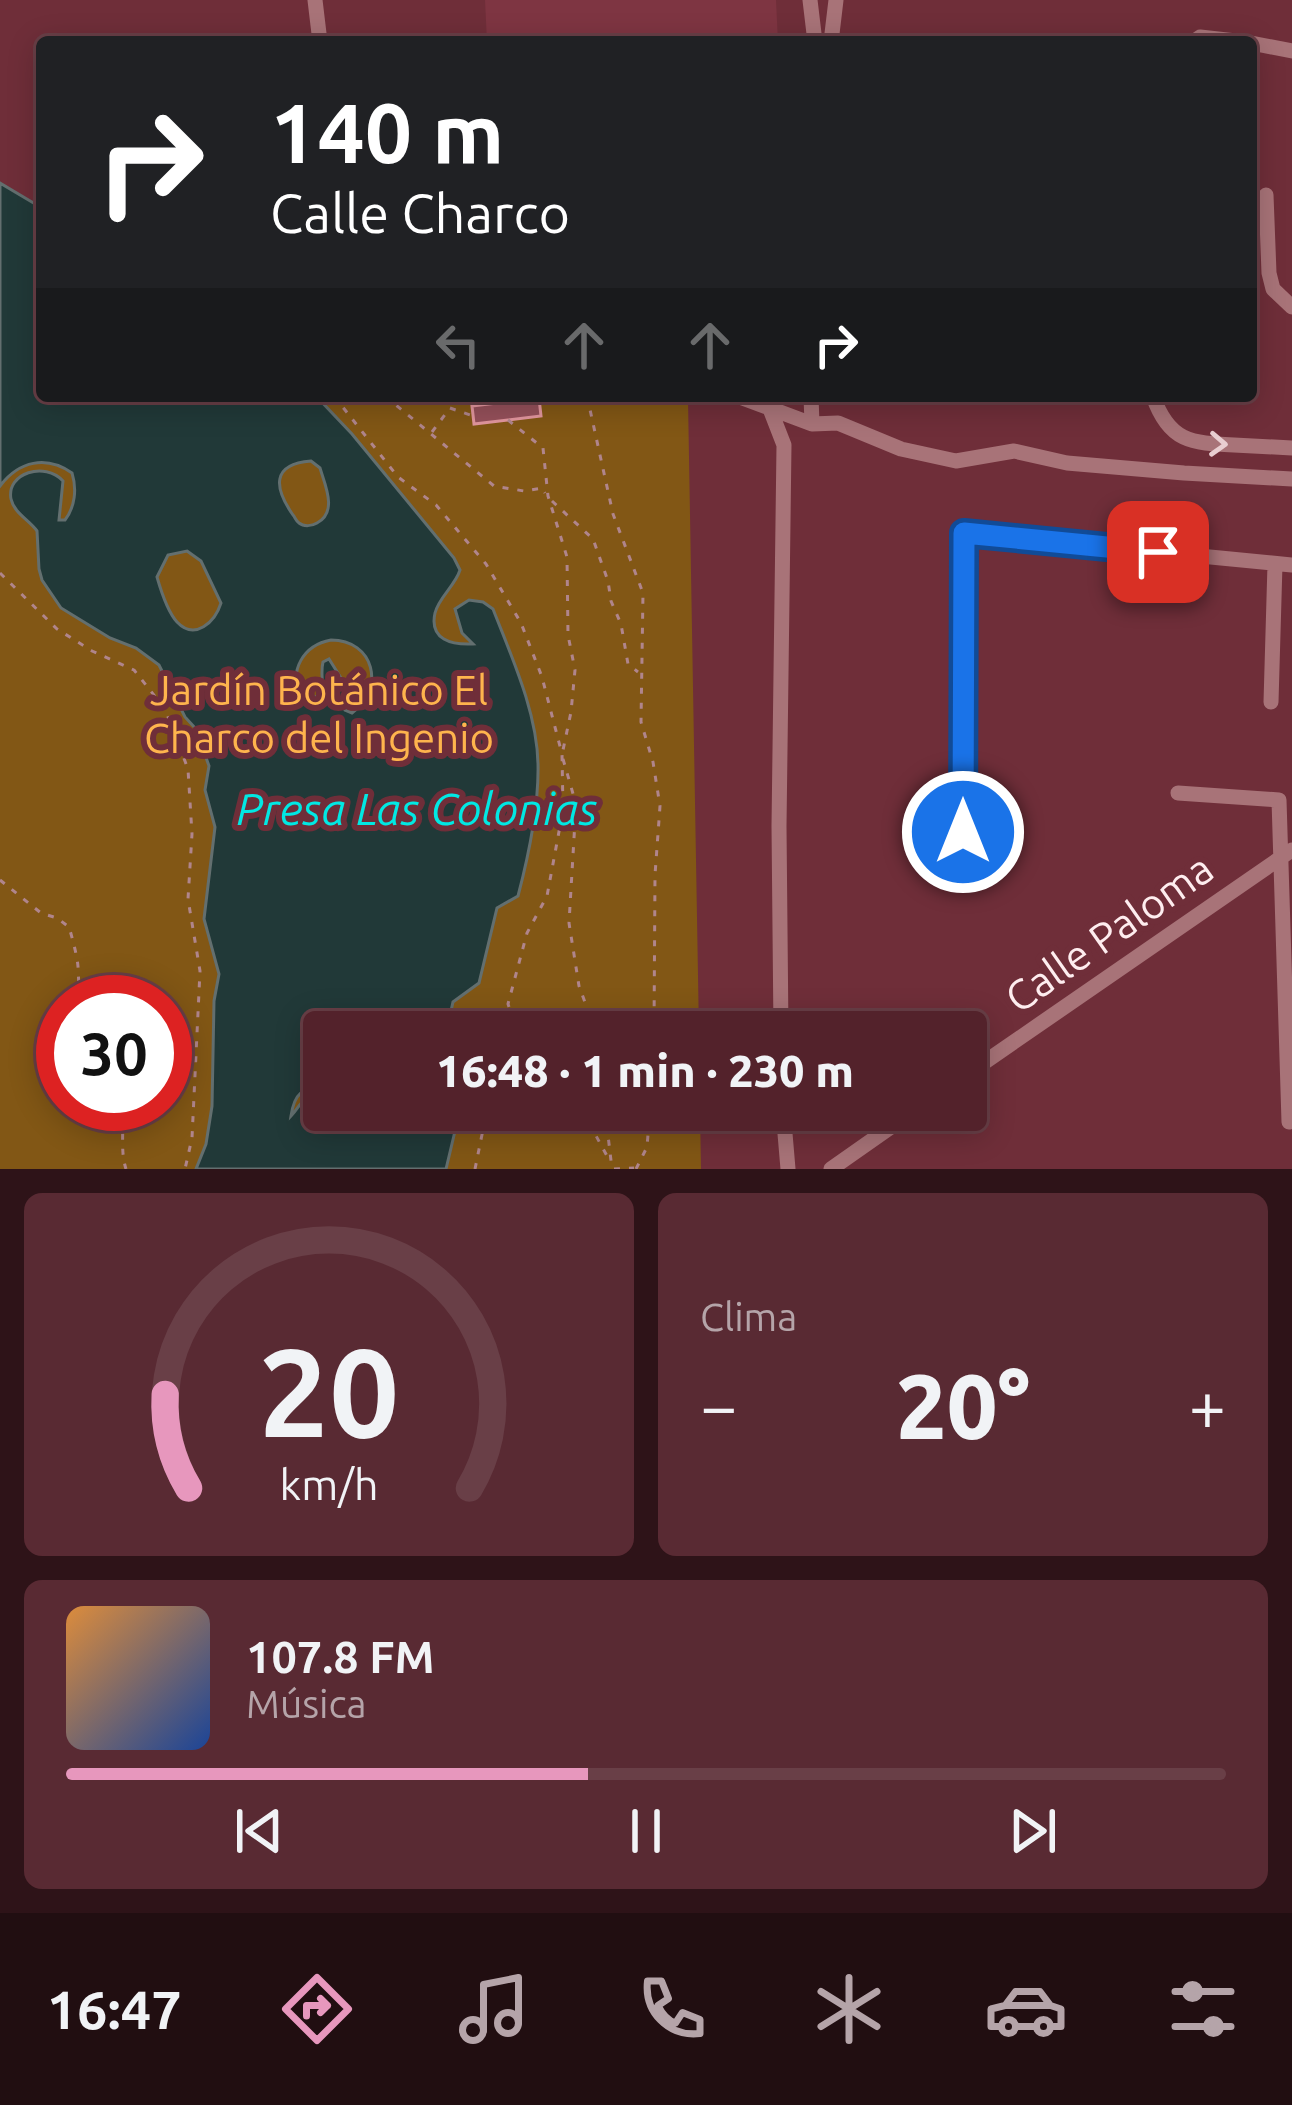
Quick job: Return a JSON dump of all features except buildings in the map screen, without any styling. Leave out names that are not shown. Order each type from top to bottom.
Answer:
[{"type":"street","points":[[315,0],[319,36]]},
{"type":"street","points":[[810,0],[814,36]]},
{"type":"street","points":[[832,36],[836,0]]},
{"type":"street","points":[[1257,45],[1292,51]]},
{"type":"street","points":[[1266,195],[1269,273],[1273,289],[1290,301]]},
{"type":"street","points":[[752,402],[812,424],[838,423],[901,449],[956,461],[1014,451],[1067,463],[1292,478]]},
{"type":"street","points":[[811,402],[812,424]]},
{"type":"street","points":[[1155,402],[1173,432],[1195,443],[1292,448]]},
{"type":"street","points":[[770,409],[784,445],[781,1011]]},
{"type":"street","points":[[963,832],[964,533],[1284,565],[1270,702]]},
{"type":"street","points":[[1178,793],[1280,800],[1286,854],[1288,1122]]},
{"type":"street","name":"Calle Paloma","points":[[987,1060],[1286,854]]},
{"type":"street","points":[[785,1131],[788,1169]]},
{"type":"street","points":[[831,1169],[882,1131]]},
{"type":"path","points":[[339,402],[398,477],[436,505],[486,564],[521,622],[542,677],[575,804],[569,923],[578,986],[590,1011]]},
{"type":"path","points":[[392,402],[494,486],[524,491],[542,488],[593,539],[622,624],[628,664],[641,674]]},
{"type":"path","points":[[588,402],[614,514],[643,593],[641,722],[660,806],[654,1011]]},
{"type":"path","points":[[431,434],[450,408],[473,416]]},
{"type":"path","points":[[508,420],[543,448],[548,496],[567,557],[568,634],[575,670],[562,754],[563,810],[548,896],[527,933],[508,1004],[510,1011]]},
{"type":"path","points":[[0,573],[57,628],[134,670],[166,709],[188,769],[192,834],[188,899],[200,970],[192,1138],[185,1169]]},
{"type":"path","points":[[0,880],[41,913],[69,927],[79,966],[77,975]]},
{"type":"path","points":[[123,1131],[125,1169]]},
{"type":"path","points":[[476,1169],[483,1131]]},
{"type":"path","points":[[593,1131],[612,1169],[636,1168],[648,1131]]},
{"type":"path","points":[[607,1131],[609,1160]]},
{"type":"shaded area","points":[[485,0],[776,0],[778,36],[487,36]]},
{"type":"green space","name":"Jardín Botánico El Charco del Ingenio","points":[[140,402],[688,402],[699,1011],[303,1011],[303,1131],[700,1131],[701,1169],[0,1169],[0,435]]},
{"type":"water","name":"Presa Las Colonias","points":[[0,183],[36,204],[36,402],[322,402],[454,558],[460,570],[435,613],[439,635],[450,642],[473,644],[462,633],[455,609],[469,600],[493,609],[522,685],[537,744],[535,814],[518,896],[497,908],[479,983],[453,1002],[451,1011],[303,1011],[303,1092],[291,1116],[303,1102],[303,1131],[455,1131],[446,1169],[196,1169],[212,1106],[219,974],[204,919],[215,827],[205,790],[209,766],[196,729],[159,665],[61,608],[42,580],[37,531],[15,508],[11,490],[28,473],[55,475],[63,481],[59,520],[65,520],[74,485],[72,473],[62,467],[24,466],[0,486]],"holes":[[[311,461],[320,468],[327,512],[306,526],[287,505],[280,479],[289,467]],[[187,551],[201,561],[221,603],[204,627],[191,630],[177,622],[167,607],[157,577],[168,555]],[[331,640],[346,642],[366,657],[372,679],[363,703],[352,713],[342,703],[341,678],[329,659],[323,662],[319,693],[310,700],[302,697],[296,678],[301,661],[313,647]]]},
{"type":"route","points":[[963,832],[964,533],[1158,552]]}]
